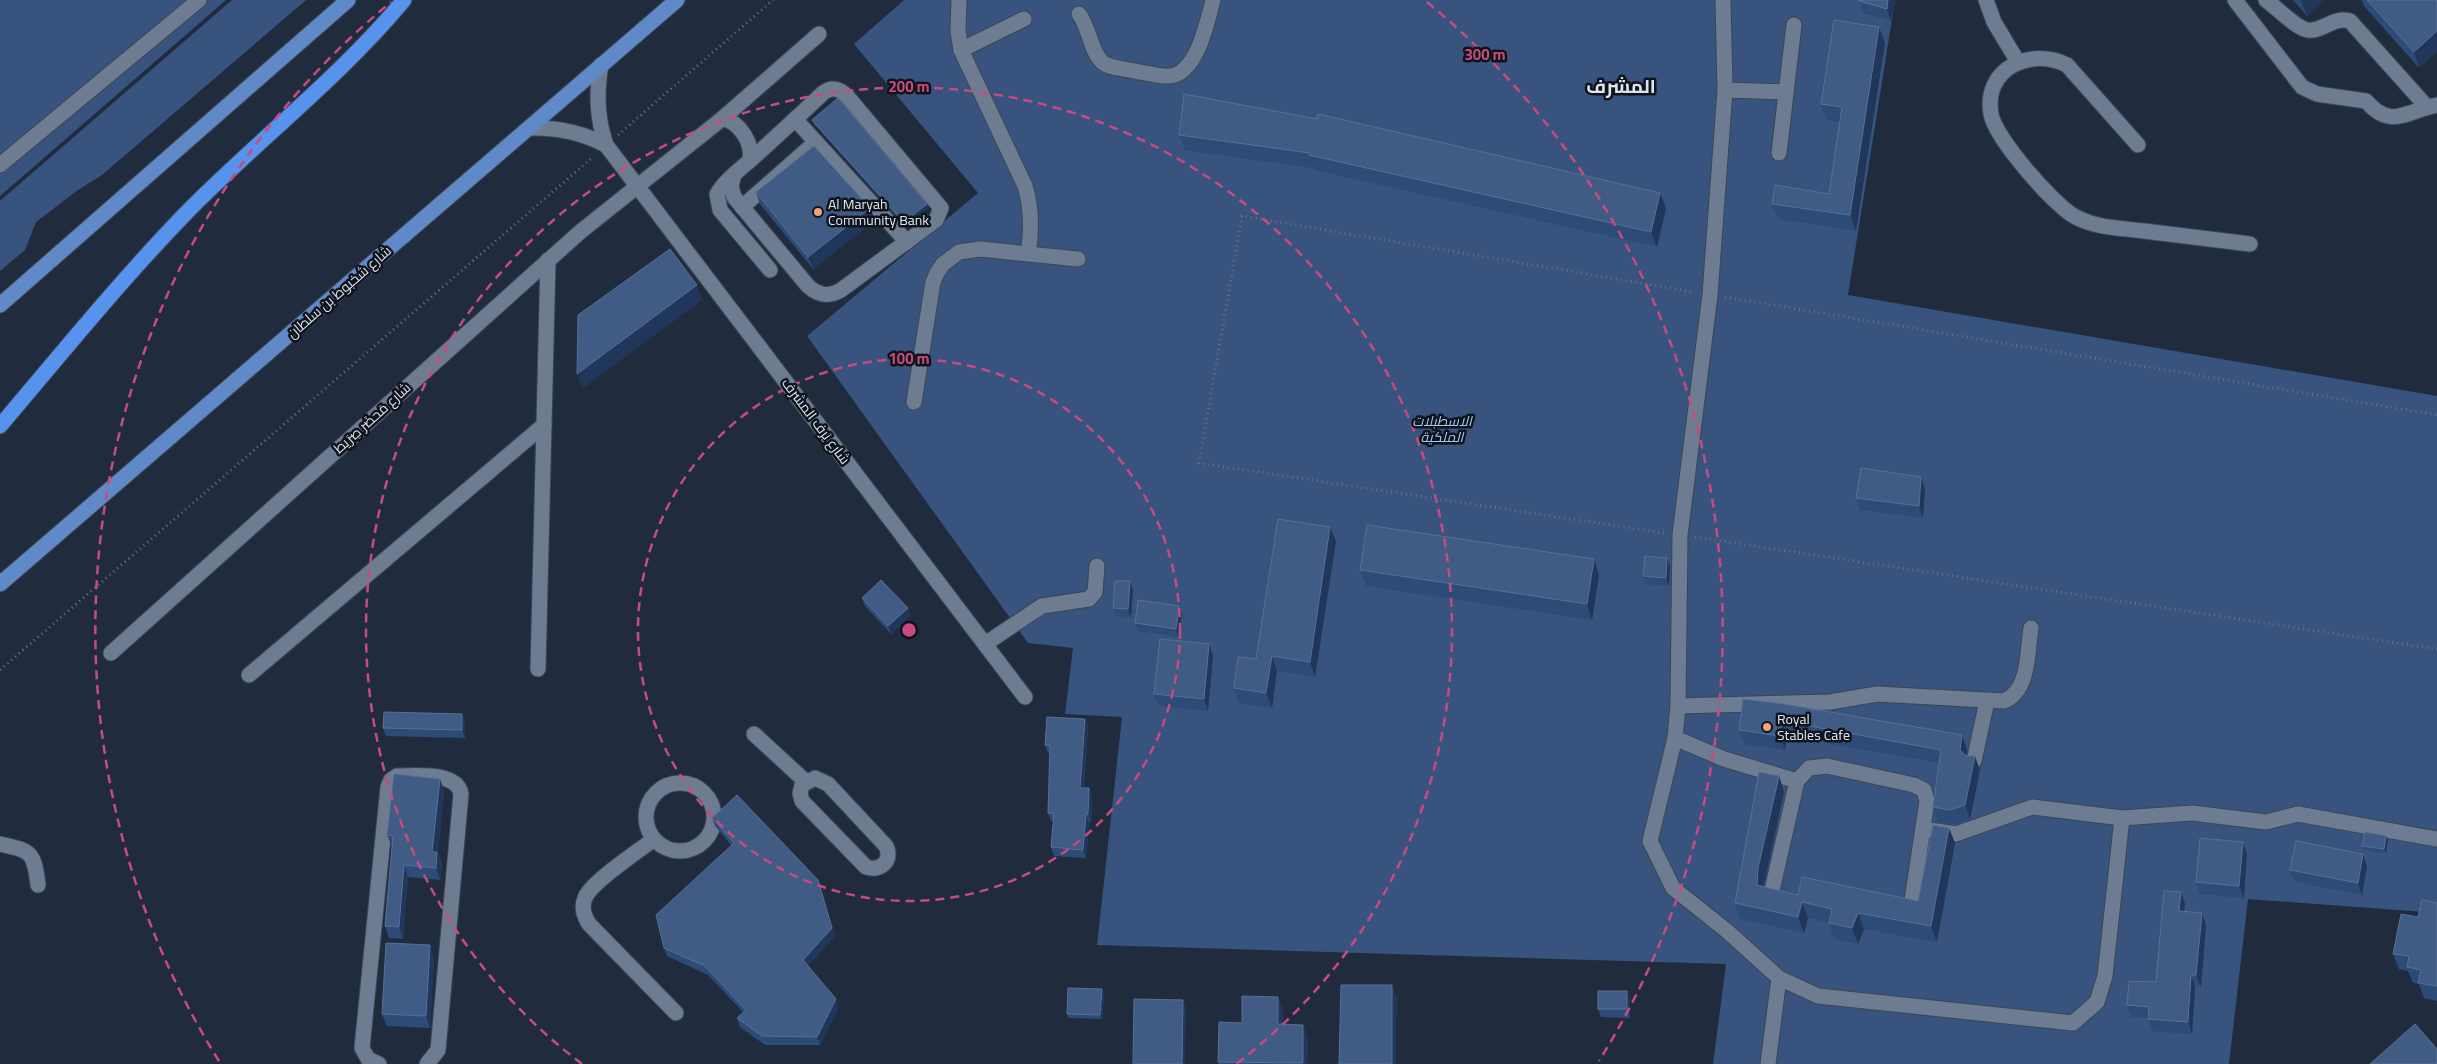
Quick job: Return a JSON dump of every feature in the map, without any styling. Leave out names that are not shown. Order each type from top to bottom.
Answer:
[{"type":"highway","points":[[0,426],[134,268],[243,158],[374,33],[404,0]]},
{"type":"main road","points":[[0,304],[348,0]]},
{"type":"main road","name":"شارع شخبوط بن سلطان","points":[[0,584],[677,0]]},
{"type":"street","points":[[0,165],[199,0]]},
{"type":"street","points":[[959,0],[958,32],[961,50],[1025,186],[1032,219],[1028,254]]},
{"type":"street","points":[[1079,14],[1087,27],[1096,53],[1102,62],[1112,67],[1169,76],[1184,70],[1194,58],[1213,0]]},
{"type":"street","points":[[1723,0],[1725,90],[1710,295],[1680,535],[1678,706],[1675,738],[1650,840],[1673,888],[1727,931],[1779,978],[1818,996],[2073,1023],[2097,1002],[2105,976],[2122,818]]},
{"type":"street","points":[[1986,0],[1994,22],[2018,62]]},
{"type":"street","points":[[2235,0],[2302,87],[2317,94],[2366,101],[2375,112],[2384,116],[2403,116],[2432,106],[2350,21],[2343,19],[2309,31],[2301,28],[2266,0]]},
{"type":"street","points":[[961,50],[1024,18]]},
{"type":"street","points":[[1779,153],[1794,24]]},
{"type":"street","name":"شارع مَحضَر صِرَيط","points":[[111,653],[548,260],[636,186],[735,108],[819,34]]},
{"type":"street","points":[[2138,145],[2067,65],[2043,57],[2018,62],[2002,75],[1996,84],[1990,104],[1993,120],[1999,134],[2062,209],[2075,217],[2104,226],[2250,244]]},
{"type":"street","name":"شارع يَرف المشرف","points":[[601,65],[597,98],[598,114],[606,145],[1025,696]]},
{"type":"street","points":[[734,175],[732,192],[742,207],[808,286],[819,294],[831,295],[836,293],[936,220],[941,208],[848,96],[838,90],[827,90],[734,175],[717,194],[717,204],[730,223],[770,270]]},
{"type":"street","points":[[1725,90],[1786,92]]},
{"type":"street","points":[[735,108],[741,122],[754,135],[773,139]]},
{"type":"street","points":[[723,118],[737,126],[748,142],[750,160]]},
{"type":"street","points":[[796,119],[907,242]]},
{"type":"street","name":"شارع يَرف المشرف","points":[[529,128],[545,127],[577,132],[606,145]]},
{"type":"street","points":[[742,207],[816,142]]},
{"type":"street","points":[[914,402],[933,282],[943,264],[960,252],[969,249],[1078,259]]},
{"type":"street","points":[[538,669],[548,260]]},
{"type":"street","points":[[249,675],[544,426]]},
{"type":"street","points":[[985,644],[1042,606],[1089,600],[1095,592],[1097,566]]},
{"type":"street","points":[[1678,706],[1830,702],[1877,694],[2004,701],[2016,694],[2020,689],[2031,628]]},
{"type":"street","points":[[1974,761],[1988,701]]},
{"type":"street","points":[[754,734],[805,781]]},
{"type":"street","points":[[1675,738],[1724,759],[1797,781]]},
{"type":"street","points":[[1773,886],[1797,781],[1809,768],[1818,766],[1920,786],[1927,795],[1912,900]]},
{"type":"street","points":[[379,1064],[368,1059],[362,1048],[388,787],[394,777],[401,776],[450,779],[457,785],[461,794],[438,1050],[427,1064]]},
{"type":"street","points":[[820,779],[835,792],[886,846],[888,855],[884,864],[876,868],[866,867],[811,811],[800,797],[800,788],[805,781],[820,779]]},
{"type":"street","points":[[685,784],[704,793],[711,803],[715,814],[709,836],[701,844],[691,850],[674,851],[663,847],[654,839],[648,828],[646,816],[648,805],[655,795],[668,786],[685,784]]},
{"type":"street","points":[[1923,829],[1956,834],[2032,807],[2122,818],[2192,813],[2266,822],[2298,814],[2437,839]]},
{"type":"street","points":[[654,839],[589,891],[583,904],[583,911],[589,924],[676,1013]]},
{"type":"street","points":[[0,844],[24,849],[36,862],[38,885]]},
{"type":"street","points":[[1768,1064],[1779,978]]},
{"type":"path","points":[[0,670],[773,0]]},
{"type":"path","points":[[2437,415],[1242,216],[1199,463],[2437,649]]},
{"type":"green space","points":[[0,0],[226,0],[0,196]]},
{"type":"green space","points":[[232,0],[306,0],[102,175],[78,190],[36,222],[25,250],[0,271],[0,201]]},
{"type":"green space","name":"الاسطبلات الملكية","points":[[904,0],[1895,0],[1848,295],[2437,396],[2437,913],[2248,899],[2229,1064],[1713,1064],[1726,964],[1097,945],[1122,717],[1065,714],[1073,648],[1028,643],[807,336],[978,193],[854,44]]},
{"type":"building","points":[[1888,0],[1887,9],[1859,1]]},
{"type":"building","points":[[2367,0],[2437,0],[2437,31],[2414,52]]},
{"type":"building","points":[[1834,20],[1879,27],[1850,215],[1772,204],[1775,185],[1829,194],[1842,107],[1821,104]]},
{"type":"building","points":[[1184,94],[1317,119],[1318,114],[1660,193],[1651,232],[1309,155],[1310,153],[1179,135]]},
{"type":"building","points":[[838,98],[927,204],[904,222],[812,120]]},
{"type":"building","name":"Al Maryah Community Bank","points":[[814,146],[870,208],[808,257],[756,192]]},
{"type":"building","points":[[670,249],[697,285],[577,374],[578,315]]},
{"type":"building","points":[[1861,468],[1921,477],[1919,506],[1856,498]]},
{"type":"building","points":[[1278,519],[1330,527],[1310,662],[1272,656],[1266,693],[1234,688],[1238,657],[1256,659]]},
{"type":"building","points":[[1367,525],[1594,559],[1587,604],[1360,570]]},
{"type":"building","points":[[1645,556],[1667,558],[1666,578],[1643,576]]},
{"type":"building","points":[[881,580],[908,608],[888,626],[862,598]]},
{"type":"building","points":[[1115,581],[1130,581],[1128,609],[1113,608]]},
{"type":"building","points":[[1138,600],[1179,606],[1176,629],[1135,623]]},
{"type":"building","points":[[1160,639],[1209,644],[1204,699],[1154,694]]},
{"type":"building","points":[[1743,699],[1784,704],[1962,735],[1960,750],[1966,756],[1975,756],[1965,805],[1950,810],[1933,807],[1941,750],[1782,721],[1780,736],[1739,730]]},
{"type":"building","points":[[384,712],[462,714],[462,730],[383,728]]},
{"type":"building","points":[[1047,717],[1085,719],[1080,788],[1089,788],[1088,814],[1086,814],[1083,850],[1051,847],[1054,813],[1048,813],[1050,745],[1045,745]]},
{"type":"building","points":[[1759,772],[1779,776],[1758,868],[1757,885],[1798,895],[1802,877],[1918,901],[1933,825],[1949,828],[1931,926],[1858,913],[1852,928],[1829,923],[1832,909],[1802,902],[1798,917],[1735,903]]},
{"type":"building","points":[[394,774],[440,779],[432,852],[437,852],[436,868],[404,865],[399,927],[385,926],[393,836],[387,835]]},
{"type":"building","points":[[737,795],[818,880],[832,928],[803,960],[836,999],[817,1037],[762,1036],[737,1018],[746,1010],[705,966],[664,948],[656,915],[734,843],[712,818]]},
{"type":"building","points":[[2365,832],[2386,836],[2384,849],[2362,846]]},
{"type":"building","points":[[2200,838],[2243,842],[2239,886],[2196,882]]},
{"type":"building","points":[[2296,841],[2363,854],[2358,883],[2290,870]]},
{"type":"building","points":[[2164,891],[2181,892],[2179,911],[2202,913],[2196,975],[2191,975],[2188,1022],[2148,1019],[2149,1007],[2127,1005],[2129,981],[2156,982]]},
{"type":"building","points":[[2422,900],[2437,903],[2437,986],[2418,983],[2421,970],[2407,967],[2409,956],[2393,954],[2401,914],[2418,917]]},
{"type":"building","points":[[386,943],[430,945],[426,1016],[382,1014]]},
{"type":"building","points":[[1341,985],[1392,985],[1392,1064],[1339,1064]]},
{"type":"building","points":[[1068,988],[1102,989],[1100,1015],[1067,1014]]},
{"type":"building","points":[[1598,991],[1627,991],[1627,1009],[1598,1009]]},
{"type":"building","points":[[1242,996],[1278,997],[1278,1024],[1303,1025],[1303,1063],[1218,1062],[1219,1022],[1242,1023]]},
{"type":"building","points":[[1134,999],[1183,1000],[1182,1064],[1133,1064]]},
{"type":"building","points":[[2415,1024],[2437,1049],[2437,1064],[2370,1064]]},
{"type":"place","name":"Al Maryah Community Bank","points":[[818,212]]},
{"type":"place","name":"Royal Stables Cafe","points":[[1767,727]]},
{"type":"district","name":"المشرف","points":[[1621,86]]}]
